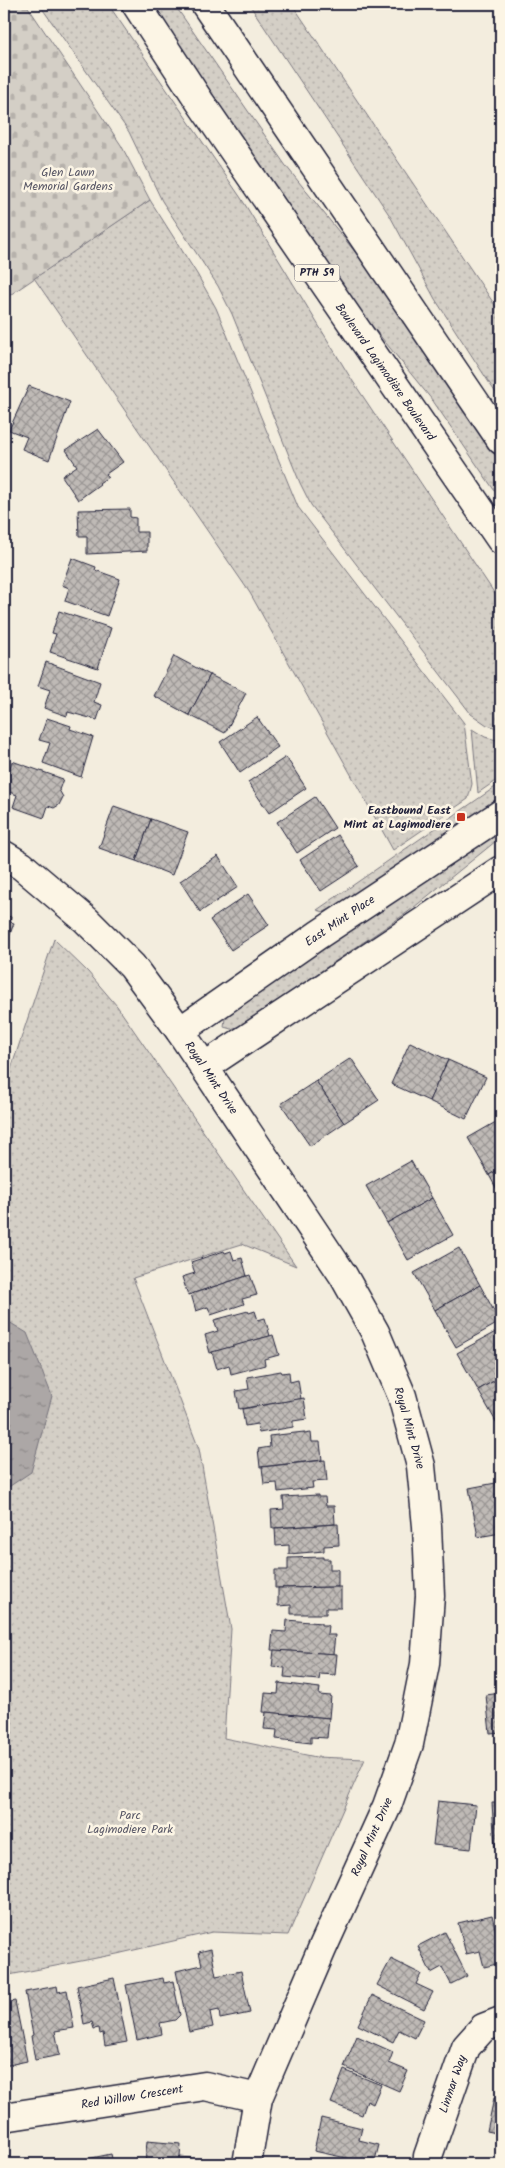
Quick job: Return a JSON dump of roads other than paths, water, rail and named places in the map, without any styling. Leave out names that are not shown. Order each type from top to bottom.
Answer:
[{"type":"street","name":"Boulevard Lagimodière Boulevard","points":[[136,4],[205,110],[501,540]]},
{"type":"street","points":[[205,4],[501,440]]},
{"type":"street","name":"East Mint Place","points":[[180,1031],[318,935],[501,814]]},
{"type":"street","name":"Royal Mint Drive","points":[[4,855],[22,866],[132,966],[180,1031],[343,1275],[375,1332],[402,1396],[419,1458],[428,1526],[430,1596],[425,1664],[410,1744],[387,1806],[322,1948],[258,2098],[247,2164]]},
{"type":"street","points":[[204,1067],[501,870]]},
{"type":"street","name":"Linmar Way","points":[[427,2164],[428,2156],[466,2047],[483,2028],[501,2020]]},
{"type":"street","name":"Red Willow Crescent","points":[[4,2117],[205,2086],[258,2098]]},
{"type":"water","points":[[4,1319],[27,1333],[52,1396],[31,1472],[4,1490]]},
{"type":"place","name":"Eastbound East Mint at Lagimodiere","points":[[461,817]]},
{"type":"park label","name":"Glen Lawn Memorial Gardens","points":[[68,179]]},
{"type":"park label","name":"Parc Lagimodiere Park","points":[[130,1822]]}]
